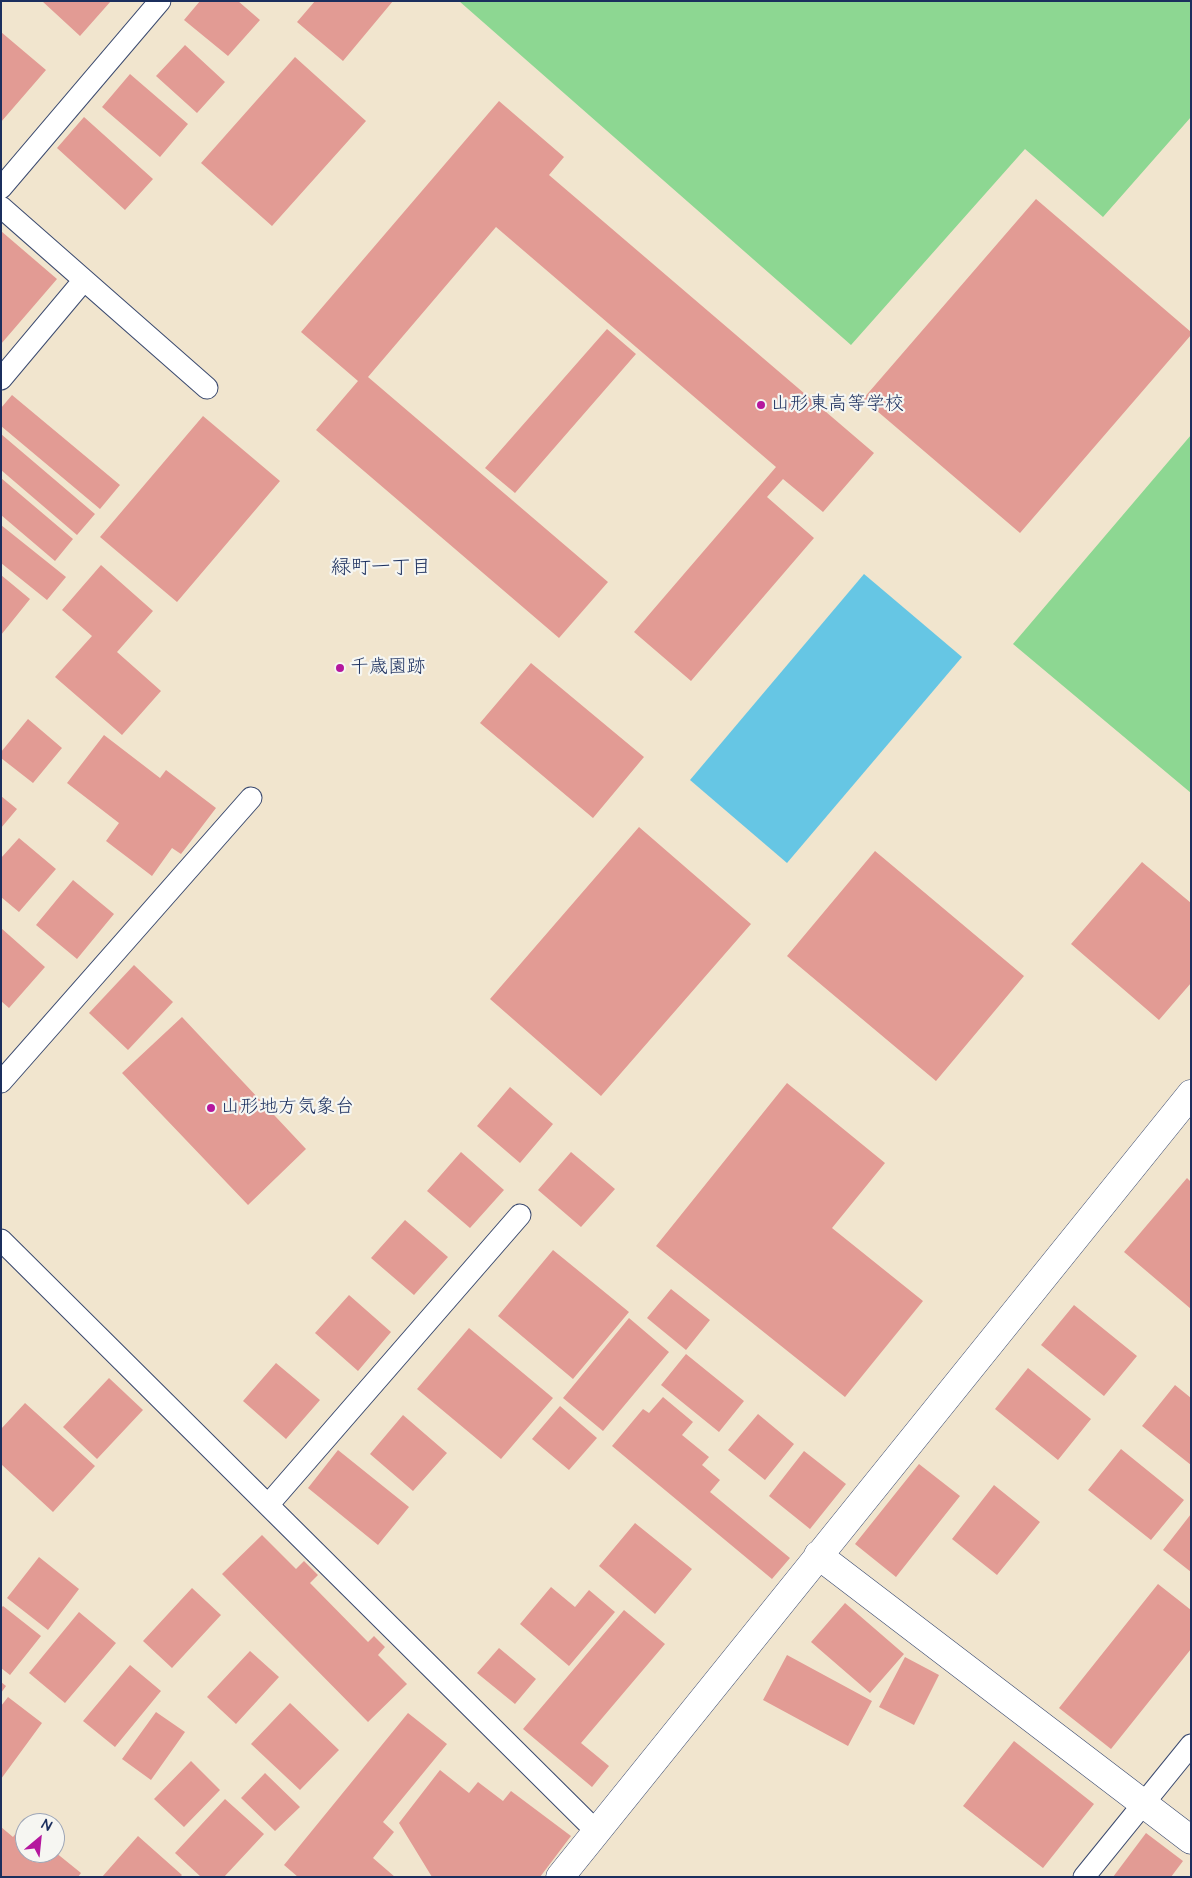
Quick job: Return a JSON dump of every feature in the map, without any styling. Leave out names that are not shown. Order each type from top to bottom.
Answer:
[{"type":"street","points":[[560,1877],[1191,1094]]},
{"type":"street","points":[[818,1555],[1191,1840]]},
{"type":"lane","points":[[1,188],[160,1]]},
{"type":"lane","points":[[1,207],[206,388]]},
{"type":"lane","points":[[1,379],[84,280]]},
{"type":"lane","points":[[1,1082],[251,798]]},
{"type":"lane","points":[[268,1505],[520,1215]]},
{"type":"lane","points":[[1,1240],[597,1832]]},
{"type":"lane","points":[[1084,1877],[1191,1745]]},
{"type":"green space","points":[[459,1],[1191,1],[1191,117],[1103,217],[1025,149],[851,345]]},
{"type":"green space","points":[[1191,435],[1191,793],[1013,644]]},
{"type":"water","points":[[864,574],[962,657],[787,863],[690,780]]},
{"type":"building","points":[[42,1],[111,1],[80,36]]},
{"type":"building","points":[[200,1],[238,1],[260,20],[228,56],[184,20]]},
{"type":"building","points":[[315,1],[393,1],[343,61],[297,22]]},
{"type":"building","points":[[1,32],[46,70],[1,122]]},
{"type":"building","points":[[185,45],[225,82],[197,113],[156,76]]},
{"type":"building","points":[[295,57],[366,121],[272,226],[201,163]]},
{"type":"building","points":[[130,74],[188,124],[160,157],[102,107]]},
{"type":"building","name":"山形東高等学校","points":[[499,101],[564,157],[549,175],[874,453],[823,512],[783,479],[767,497],[814,538],[691,681],[634,632],[776,467],[496,227],[368,377],[608,582],[559,638],[316,430],[358,381],[301,332]]},
{"type":"building","points":[[84,117],[153,179],[125,210],[57,148]]},
{"type":"building","points":[[1036,199],[1191,332],[1191,335],[1020,533],[863,399]]},
{"type":"building","points":[[1,231],[57,279],[1,344]]},
{"type":"building","points":[[607,329],[636,354],[515,493],[485,468]]},
{"type":"building","points":[[12,395],[120,485],[100,509],[1,426],[1,408]]},
{"type":"building","points":[[203,416],[280,481],[177,602],[100,537]]},
{"type":"building","points":[[1,434],[95,514],[77,535],[1,470]]},
{"type":"building","points":[[1,478],[73,539],[55,561],[1,515]]},
{"type":"building","points":[[1,525],[66,577],[47,600],[1,563]]},
{"type":"building","points":[[101,565],[153,611],[117,652],[161,691],[122,735],[55,677],[92,636],[62,610]]},
{"type":"building","points":[[1,575],[30,599],[1,635]]},
{"type":"building","points":[[531,663],[644,757],[593,818],[480,723]]},
{"type":"building","points":[[28,719],[62,748],[33,783],[1,758],[1,752]]},
{"type":"building","points":[[104,735],[160,778],[166,770],[216,808],[181,854],[172,848],[152,876],[106,841],[119,823],[67,783]]},
{"type":"building","points":[[1,796],[17,809],[1,828]]},
{"type":"building","points":[[639,827],[751,924],[601,1096],[490,999]]},
{"type":"building","points":[[19,838],[56,869],[19,912],[1,897],[1,858]]},
{"type":"building","points":[[875,851],[1024,976],[936,1081],[787,956]]},
{"type":"building","points":[[1142,862],[1191,903],[1191,983],[1159,1020],[1071,944]]},
{"type":"building","points":[[73,880],[114,914],[77,959],[36,925]]},
{"type":"building","points":[[1,928],[45,967],[9,1008],[1,1001]]},
{"type":"building","points":[[134,965],[173,1002],[128,1050],[89,1013]]},
{"type":"building","points":[[182,1017],[306,1149],[248,1205],[122,1073]]},
{"type":"building","points":[[787,1083],[885,1163],[832,1228],[923,1301],[845,1397],[656,1246]]},
{"type":"building","points":[[510,1087],[553,1124],[520,1163],[477,1126]]},
{"type":"building","points":[[461,1152],[504,1190],[470,1228],[427,1191]]},
{"type":"building","points":[[571,1152],[615,1189],[581,1227],[538,1190]]},
{"type":"building","points":[[1187,1178],[1191,1182],[1191,1309],[1124,1252]]},
{"type":"building","points":[[405,1220],[448,1257],[414,1295],[371,1258]]},
{"type":"building","points":[[553,1250],[629,1312],[573,1379],[498,1316]]},
{"type":"building","points":[[671,1289],[710,1320],[686,1350],[647,1318]]},
{"type":"building","points":[[349,1295],[391,1332],[358,1371],[315,1333]]},
{"type":"building","points":[[1074,1305],[1137,1356],[1104,1396],[1041,1345]]},
{"type":"building","points":[[629,1318],[669,1352],[603,1431],[563,1398]]},
{"type":"building","points":[[469,1328],[553,1398],[501,1459],[417,1389]]},
{"type":"building","points":[[686,1354],[744,1401],[719,1432],[661,1385]]},
{"type":"building","points":[[276,1363],[320,1400],[286,1439],[243,1401]]},
{"type":"building","points":[[1028,1368],[1091,1419],[1058,1460],[995,1409]]},
{"type":"building","points":[[109,1378],[143,1410],[97,1459],[63,1427]]},
{"type":"building","points":[[1175,1385],[1191,1398],[1191,1465],[1142,1426]]},
{"type":"building","points":[[663,1397],[693,1422],[682,1435],[709,1457],[702,1465],[720,1480],[710,1492],[790,1558],[772,1579],[612,1446],[643,1409],[649,1413]]},
{"type":"building","points":[[25,1403],[95,1466],[53,1512],[1,1464],[1,1429]]},
{"type":"building","points":[[560,1406],[597,1438],[569,1470],[532,1439]]},
{"type":"building","points":[[758,1414],[794,1444],[765,1480],[728,1450]]},
{"type":"building","points":[[403,1415],[447,1453],[413,1491],[370,1454]]},
{"type":"building","points":[[1121,1449],[1184,1500],[1151,1540],[1088,1490]]},
{"type":"building","points":[[338,1450],[409,1507],[378,1545],[308,1488]]},
{"type":"building","points":[[804,1451],[846,1484],[810,1529],[769,1496]]},
{"type":"building","points":[[919,1464],[960,1496],[896,1577],[855,1544]]},
{"type":"building","points":[[994,1485],[1040,1522],[997,1575],[952,1539]]},
{"type":"building","points":[[1191,1514],[1191,1572],[1163,1550]]},
{"type":"building","points":[[635,1523],[692,1569],[655,1614],[599,1566]]},
{"type":"building","points":[[262,1535],[296,1569],[304,1561],[318,1575],[310,1583],[368,1642],[374,1636],[385,1647],[378,1655],[407,1684],[368,1722],[222,1574]]},
{"type":"building","points":[[39,1557],[79,1589],[48,1630],[7,1598]]},
{"type":"building","points":[[1158,1584],[1191,1610],[1191,1649],[1111,1749],[1059,1708]]},
{"type":"building","points":[[551,1587],[575,1607],[589,1590],[615,1612],[569,1666],[520,1624]]},
{"type":"building","points":[[192,1588],[221,1615],[172,1668],[143,1641]]},
{"type":"building","points":[[845,1603],[904,1654],[870,1693],[811,1642]]},
{"type":"building","points":[[3,1606],[41,1636],[10,1675],[1,1668],[1,1608]]},
{"type":"building","points":[[624,1610],[665,1644],[581,1743],[609,1766],[592,1787],[523,1729]]},
{"type":"building","points":[[79,1612],[116,1643],[65,1703],[29,1673]]},
{"type":"building","points":[[499,1648],[536,1679],[515,1704],[477,1673]]},
{"type":"building","points":[[250,1651],[279,1677],[236,1724],[207,1697]]},
{"type":"building","points":[[787,1655],[872,1701],[848,1746],[763,1700]]},
{"type":"building","points":[[905,1657],[939,1675],[914,1725],[879,1707]]},
{"type":"building","points":[[130,1665],[161,1691],[115,1747],[83,1721]]},
{"type":"building","points":[[1,1682],[6,1686],[1,1693]]},
{"type":"building","points":[[8,1697],[42,1723],[1,1779],[1,1706]]},
{"type":"building","points":[[290,1703],[339,1750],[300,1790],[251,1744]]},
{"type":"building","points":[[156,1712],[185,1732],[151,1780],[122,1759]]},
{"type":"building","points":[[408,1713],[447,1744],[383,1822],[394,1832],[373,1858],[395,1877],[298,1877],[284,1865]]},
{"type":"building","points":[[1014,1741],[1094,1804],[1043,1868],[963,1806]]},
{"type":"building","points":[[191,1761],[220,1790],[184,1827],[154,1799]]},
{"type":"building","points":[[440,1770],[469,1793],[478,1782],[503,1801],[511,1791],[571,1836],[540,1877],[432,1877],[399,1823]]},
{"type":"building","points":[[265,1773],[300,1807],[275,1831],[241,1798]]},
{"type":"building","points":[[225,1799],[264,1834],[224,1877],[201,1877],[175,1853]]},
{"type":"building","points":[[1,1827],[13,1837],[15,1834],[15,1863],[65,1863],[65,1860],[81,1873],[78,1877],[1,1877]]},
{"type":"building","points":[[1146,1833],[1183,1861],[1171,1877],[1113,1877]]},
{"type":"building","points":[[138,1836],[182,1875],[180,1877],[102,1877]]},
{"type":"place","name":"山形東高等学校","points":[[761,405]]},
{"type":"place","name":"千歳園跡","points":[[340,668]]},
{"type":"place","name":"山形地方気象台","points":[[211,1108]]},
{"type":"district","name":"緑町一丁目","points":[[381,569]]}]
